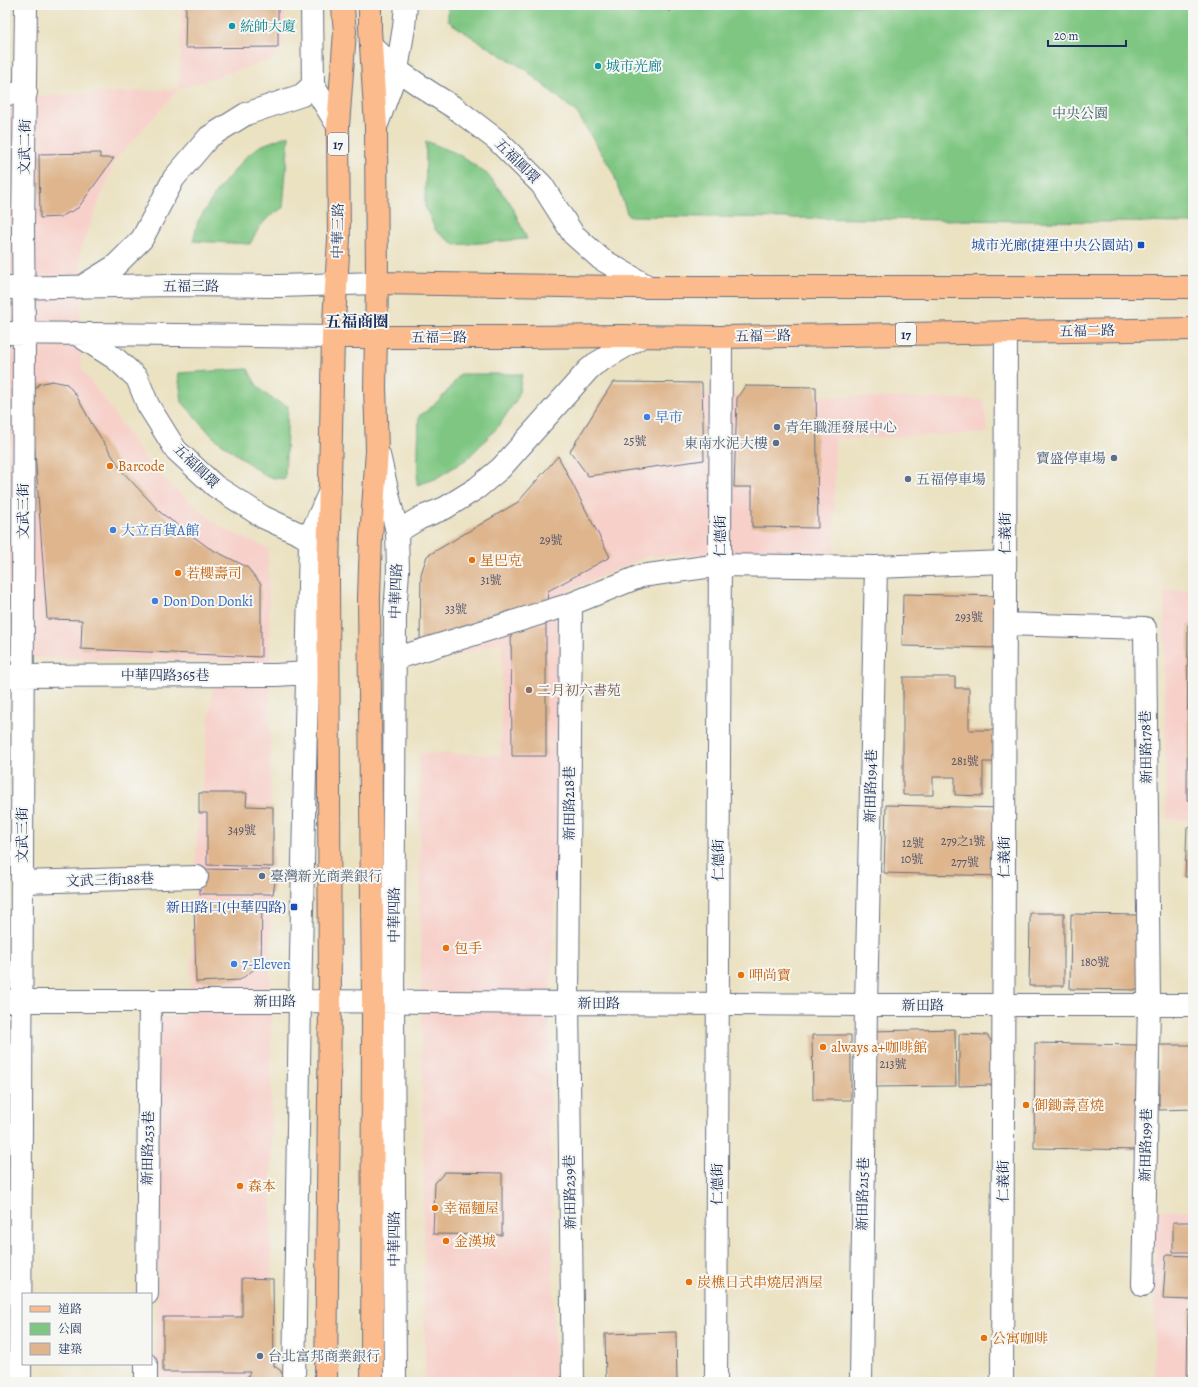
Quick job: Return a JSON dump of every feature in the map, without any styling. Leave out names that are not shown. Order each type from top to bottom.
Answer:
[{"type":"main road","name":"中華三路","points":[[334,337],[339,222],[338,126],[345,31],[343,5]]},
{"type":"main road","points":[[370,5],[376,127],[377,283],[649,287],[1193,287]]},
{"type":"main road","name":"中華四路","points":[[372,1382],[383,1002],[369,597],[371,538],[377,450],[375,338],[377,283]]},
{"type":"main road","name":"五福二路","points":[[334,337],[721,337],[1193,329]]},
{"type":"main road","points":[[326,1382],[330,1002],[328,554],[334,337]]},
{"type":"street","name":"文武二街","points":[[14,288],[23,228],[15,93],[26,5]]},
{"type":"street","name":"中華三路","points":[[312,5],[314,85],[338,126]]},
{"type":"street","points":[[376,127],[397,70],[406,5]]},
{"type":"street","name":"五福圓環","points":[[371,45],[397,70],[455,108],[497,140],[542,186],[573,234],[601,259],[649,287]]},
{"type":"street","points":[[80,287],[115,266],[142,239],[174,178],[209,137],[246,114],[302,95],[314,85]]},
{"type":"street","name":"五福三路","points":[[14,288],[171,285],[279,286],[337,283],[377,283]]},
{"type":"street","name":"文武三街","points":[[14,288],[14,676],[22,882],[13,1001],[13,1360],[20,1382]]},
{"type":"street","name":"仁義街","points":[[1002,1382],[1006,332]]},
{"type":"street","points":[[14,333],[334,337]]},
{"type":"street","name":"五福圓環","points":[[75,333],[116,358],[137,378],[148,405],[176,450],[215,486],[263,517],[302,535],[328,554]]},
{"type":"street","points":[[397,532],[420,518],[445,508],[477,488],[501,468],[588,370],[595,364],[643,336]]},
{"type":"street","name":"仁德街","points":[[716,1382],[721,337]]},
{"type":"street","name":"中華四路","points":[[377,450],[397,532],[398,571],[395,613],[383,1002],[395,1382]]},
{"type":"street","points":[[294,1382],[300,1001],[310,536],[330,491]]},
{"type":"street","points":[[394,659],[571,604],[641,576],[720,564],[876,567],[1005,562]]},
{"type":"street","name":"新田路194巷","points":[[866,1005],[876,567]]},
{"type":"street","name":"新田路218巷","points":[[568,1003],[571,604]]},
{"type":"street","name":"新田路178巷","points":[[1005,624],[1144,628],[1149,1005]]},
{"type":"street","name":"中華四路365巷","points":[[14,676],[276,675],[307,673]]},
{"type":"street","name":"文武三街188巷","points":[[22,882],[197,877]]},
{"type":"street","name":"新田路","points":[[13,1001],[1193,1005]]},
{"type":"street","name":"新田路253巷","points":[[147,1293],[150,1001]]},
{"type":"street","name":"新田路239巷","points":[[568,1003],[573,1382]]},
{"type":"street","name":"新田路215巷","points":[[861,1382],[866,1005]]},
{"type":"street","name":"新田路199巷","points":[[1143,1285],[1149,1005]]},
{"type":"street","points":[[146,1365],[146,1382]]},
{"type":"shaded area","points":[[182,5],[285,5],[284,44],[273,59],[179,89]]},
{"type":"shaded area","points":[[179,89],[115,160],[80,251],[81,368],[107,403],[151,468],[221,528],[268,548],[270,662],[10,657],[5,612],[5,98]]},
{"type":"shaded area","points":[[615,391],[984,400],[987,433],[835,439],[834,553],[648,556],[569,590],[549,1023],[555,1382],[425,1382],[419,753],[501,755],[502,642],[440,661],[439,592],[553,491]]},
{"type":"shaded area","points":[[1193,589],[1193,820],[1166,819],[1164,591]]},
{"type":"shaded area","points":[[213,685],[270,685],[272,1382],[157,1382],[159,1018],[189,1015],[197,832]]},
{"type":"shaded area","points":[[1155,1210],[1193,1210],[1193,1382],[1154,1382]]},
{"type":"green space","name":"中央公園","points":[[448,5],[1193,5],[1193,223],[628,216],[613,172],[577,113],[523,68],[448,21]]},
{"type":"green space","points":[[289,135],[283,208],[263,223],[250,244],[193,241],[198,221],[217,191],[246,157],[260,146]]},
{"type":"green space","points":[[426,141],[458,154],[487,174],[511,204],[527,239],[455,245],[436,231],[425,206]]},
{"type":"green space","points":[[248,369],[259,388],[274,400],[288,406],[285,479],[267,477],[213,437],[182,402],[178,373]]},
{"type":"green space","points":[[460,374],[522,374],[518,397],[498,427],[467,459],[435,479],[417,485],[419,416],[442,397]]},
{"type":"building","name":"統帥大廈","points":[[186,5],[278,5],[278,47],[185,48]]},
{"type":"building","points":[[662,5],[676,5],[670,12]]},
{"type":"building","points":[[100,153],[100,158],[114,158],[78,208],[60,217],[40,218],[39,154]]},
{"type":"building","name":"大立百貨A館","points":[[52,381],[67,384],[76,395],[92,424],[122,471],[161,513],[209,548],[247,567],[261,584],[261,657],[81,649],[82,620],[47,619],[31,396],[39,384]]},
{"type":"building","name":"早市","points":[[613,382],[702,383],[704,460],[588,476],[570,451]]},
{"type":"building","name":"東南水泥大樓","points":[[745,386],[816,387],[818,528],[752,527],[752,487],[734,487],[737,398]]},
{"type":"building","points":[[558,456],[610,557],[548,591],[547,602],[420,642],[421,574],[427,556],[518,502]]},
{"type":"building","points":[[903,594],[1002,596],[1001,648],[902,646]]},
{"type":"building","name":"二月初六書苑","points":[[511,624],[546,624],[546,756],[512,756]]},
{"type":"building","points":[[1188,625],[1193,625],[1193,801],[1187,800]]},
{"type":"building","points":[[903,677],[955,677],[955,688],[969,688],[969,730],[994,730],[994,762],[983,762],[983,796],[955,795],[955,777],[933,777],[933,795],[903,795]]},
{"type":"building","points":[[199,793],[247,793],[246,806],[273,807],[273,867],[207,865],[207,813],[199,813]]},
{"type":"building","points":[[886,805],[1002,808],[1001,876],[884,873]]},
{"type":"building","points":[[1187,827],[1193,828],[1193,877],[1185,877]]},
{"type":"building","points":[[200,869],[270,870],[275,882],[273,894],[200,894]]},
{"type":"building","points":[[194,903],[262,904],[261,964],[240,980],[196,982]]},
{"type":"building","points":[[1030,913],[1064,913],[1064,986],[1029,986]]},
{"type":"building","points":[[1071,914],[1140,915],[1139,990],[1070,989]]},
{"type":"building","points":[[955,1029],[956,1086],[874,1087],[872,1031]]},
{"type":"building","points":[[959,1034],[987,1035],[993,1044],[994,1085],[959,1086]]},
{"type":"building","points":[[812,1035],[851,1035],[851,1100],[813,1100]]},
{"type":"building","points":[[1035,1043],[1139,1045],[1138,1150],[1034,1148]]},
{"type":"building","points":[[1159,1045],[1193,1045],[1193,1109],[1159,1110]]},
{"type":"building","points":[[445,1172],[502,1173],[502,1235],[433,1234],[435,1183]]},
{"type":"building","points":[[1173,1222],[1193,1222],[1193,1252],[1173,1252]]},
{"type":"building","points":[[1166,1255],[1193,1256],[1193,1300],[1163,1299]]},
{"type":"building","points":[[242,1278],[273,1279],[274,1366],[280,1370],[284,1377],[284,1382],[247,1382],[250,1372],[163,1372],[163,1317],[242,1317]]},
{"type":"building","points":[[1188,1310],[1193,1311],[1193,1382],[1187,1382]]},
{"type":"building","points":[[676,1332],[677,1382],[606,1382],[605,1334]]},
{"type":"place","name":"統帥大廈","points":[[232,26]]},
{"type":"place","name":"城市光廊","points":[[598,66]]},
{"type":"place","name":"城市光廊(捷運中央公園站)","points":[[1141,245]]},
{"type":"place","name":"早市","points":[[647,417]]},
{"type":"place","name":"青年職涯發展中心","points":[[777,427]]},
{"type":"place","name":"東南水泥大樓","points":[[776,443]]},
{"type":"place","name":"寶盛停車場","points":[[1114,458]]},
{"type":"place","name":"Barcode","points":[[110,466]]},
{"type":"place","name":"五福停車場","points":[[908,479]]},
{"type":"place","name":"大立百貨A館","points":[[113,530]]},
{"type":"place","name":"星巴克","points":[[472,560]]},
{"type":"place","name":"若櫻壽司","points":[[178,573]]},
{"type":"place","name":"Don Don Donki","points":[[155,601]]},
{"type":"place","name":"二月初六書苑","points":[[529,690]]},
{"type":"place","name":"臺灣新光商業銀行","points":[[262,876]]},
{"type":"place","name":"新田路口(中華四路)","points":[[294,907]]},
{"type":"place","name":"包手","points":[[446,948]]},
{"type":"place","name":"7-Eleven","points":[[234,964]]},
{"type":"place","name":"呷尚寶","points":[[741,975]]},
{"type":"place","name":"always a+咖啡館","points":[[823,1047]]},
{"type":"place","name":"御鋤壽喜燒","points":[[1026,1105]]},
{"type":"place","name":"森本","points":[[240,1186]]},
{"type":"place","name":"幸福麵屋","points":[[435,1208]]},
{"type":"place","name":"金漢城","points":[[446,1241]]},
{"type":"place","name":"炭樵日式串燒居酒屋","points":[[689,1282]]},
{"type":"place","name":"公寓咖啡","points":[[984,1338]]},
{"type":"place","name":"台北富邦商業銀行","points":[[260,1356]]},
{"type":"district","name":"五福商圈","points":[[357,322]]}]
